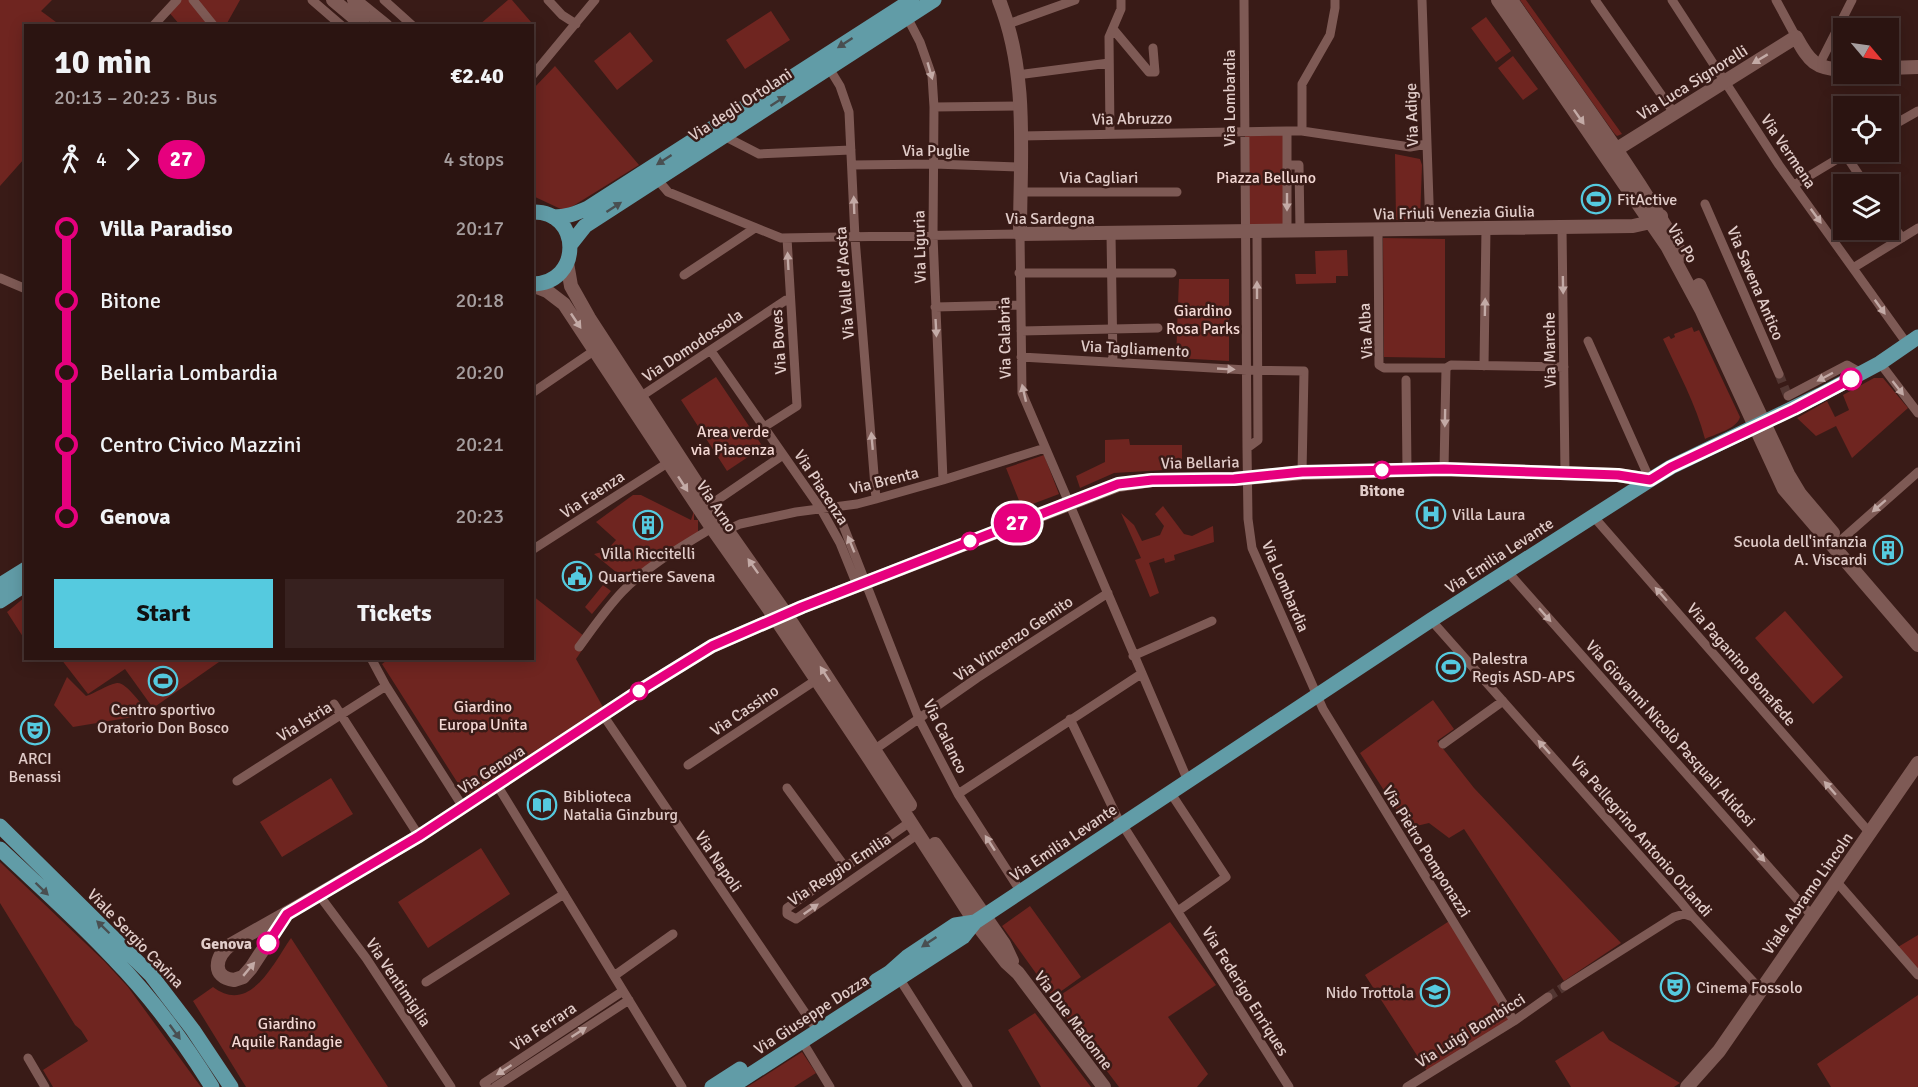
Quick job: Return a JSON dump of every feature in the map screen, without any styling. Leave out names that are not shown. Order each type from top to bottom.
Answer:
[{"type":"main road","name":"Via degli Ortolani","points":[[553,217],[565,217],[588,208],[912,0]]},
{"type":"main road","name":"Via degli Ortolani","points":[[570,245],[585,226],[934,0]]},
{"type":"main road","points":[[534,211],[553,217],[565,229],[570,245],[567,263],[556,277],[534,284]]},
{"type":"main road","name":"Via Emilia Levante","points":[[980,919],[1431,620],[1650,480],[1671,467],[1760,425],[1790,400],[1861,373],[1913,341]]},
{"type":"main road","points":[[0,585],[24,570]]},
{"type":"main road","points":[[0,601],[24,585]]},
{"type":"main road","name":"Viale Sergio Cavina","points":[[0,826],[151,975],[205,1047],[231,1087]]},
{"type":"main road","name":"Viale Sergio Cavina","points":[[0,849],[136,982],[185,1046],[212,1087]]},
{"type":"main road","name":"Via Giuseppe Dozza","points":[[712,1087],[812,1023],[963,937],[980,919]]},
{"type":"main road","name":"Via Giuseppe Dozza","points":[[731,1087],[900,974],[907,957],[955,925],[980,919]]},
{"type":"street","points":[[155,24],[177,0]]},
{"type":"street","points":[[193,0],[212,24]]},
{"type":"street","points":[[312,0],[340,24]]},
{"type":"street","points":[[333,0],[359,24]]},
{"type":"street","points":[[354,0],[384,24]]},
{"type":"street","points":[[384,0],[411,24]]},
{"type":"street","points":[[548,0],[562,15],[576,24]]},
{"type":"street","points":[[534,74],[595,0]]},
{"type":"street","name":"Via Calabria","points":[[999,0],[1008,24],[1020,106],[1019,273],[1022,393],[1188,781]]},
{"type":"street","points":[[1008,24],[1075,0]]},
{"type":"street","points":[[1110,134],[1109,37],[1121,9],[1121,0]]},
{"type":"street","name":"Via Lombardia","points":[[1244,0],[1245,131],[1257,370],[1258,440],[1247,448]]},
{"type":"street","points":[[1302,131],[1302,84],[1330,34],[1335,0]]},
{"type":"street","name":"Via Adige","points":[[1422,0],[1430,230]]},
{"type":"street","name":"Via Po","points":[[1498,0],[1612,153]]},
{"type":"street","name":"Via Po","points":[[1511,0],[1656,219],[1760,425]]},
{"type":"street","points":[[1595,0],[1674,113]]},
{"type":"street","name":"Via Vermena","points":[[1672,0],[1794,185],[1853,268],[1913,341]]},
{"type":"street","points":[[1776,0],[1808,58],[1819,65],[1833,69]]},
{"type":"street","points":[[1819,65],[1852,0]]},
{"type":"street","name":"Via Liguria","points":[[907,17],[920,42],[932,76],[934,107],[933,236],[943,480]]},
{"type":"street","points":[[1113,29],[1149,72],[1155,72],[1153,48]]},
{"type":"street","name":"Via Luca Signorelli","points":[[1612,153],[1796,38]]},
{"type":"street","points":[[1017,75],[1109,63]]},
{"type":"street","points":[[1899,68],[1918,67]]},
{"type":"street","name":"Via Valle d'Aosta","points":[[829,68],[840,86],[849,112],[855,237],[876,499]]},
{"type":"street","points":[[934,107],[1020,106]]},
{"type":"street","points":[[1899,122],[1918,111]]},
{"type":"street","points":[[1245,131],[1302,131],[1410,147],[1426,144]]},
{"type":"street","name":"Via Abruzzo","points":[[1021,136],[1245,131]]},
{"type":"street","points":[[1287,131],[1287,165],[1299,165],[1293,230]]},
{"type":"street","points":[[724,136],[759,154],[851,150]]},
{"type":"street","points":[[1794,185],[1833,161]]},
{"type":"street","name":"Via Puglie","points":[[852,165],[934,164],[1020,167]]},
{"type":"street","name":"Via Sardegna","points":[[657,179],[668,192],[781,238],[1251,231]]},
{"type":"street","name":"Via Cagliari","points":[[1020,192],[1178,192]]},
{"type":"street","name":"Via Savena Antico","points":[[1705,204],[1779,374]]},
{"type":"street","name":"Via Friuli Venezia Giulia","points":[[1251,231],[1633,226],[1656,219]]},
{"type":"street","name":"Via Marche","points":[[1562,227],[1565,473]]},
{"type":"street","points":[[684,275],[754,228]]},
{"type":"street","points":[[1484,366],[1486,228]]},
{"type":"street","points":[[1853,268],[1918,228]]},
{"type":"street","name":"Via Alba","points":[[1378,230],[1379,365],[1384,368],[1446,368]]},
{"type":"street","name":"Via Lombardia","points":[[1251,231],[1247,448],[1248,519],[1252,548],[1318,695]]},
{"type":"street","points":[[1111,234],[1113,362]]},
{"type":"street","points":[[1899,234],[1902,238]]},
{"type":"street","name":"Via Boves","points":[[764,427],[797,406],[787,238]]},
{"type":"street","name":"Via Arno","points":[[567,263],[571,286],[589,318],[600,346],[669,462],[712,528],[781,616],[816,680],[871,753],[910,822],[980,919]]},
{"type":"street","points":[[1019,273],[1172,273]]},
{"type":"street","points":[[0,278],[24,289]]},
{"type":"street","name":"Via Arno","points":[[534,285],[547,291],[564,304],[640,397],[871,753],[933,842],[980,919]]},
{"type":"street","name":"Via Domodossola","points":[[640,397],[786,300],[790,300]]},
{"type":"street","points":[[935,307],[1020,305]]},
{"type":"street","points":[[1020,331],[1158,328]]},
{"type":"street","points":[[1588,341],[1650,480]]},
{"type":"street","points":[[534,392],[600,346]]},
{"type":"street","name":"Via Piacenza","points":[[711,351],[821,509],[862,583]]},
{"type":"street","name":"Via Tagliamento","points":[[1021,357],[1257,370]]},
{"type":"street","points":[[1880,363],[1918,413]]},
{"type":"street","points":[[1444,469],[1446,368],[1451,365],[1564,367]]},
{"type":"street","points":[[1257,370],[1304,371],[1302,472]]},
{"type":"street","points":[[1406,380],[1407,470]]},
{"type":"street","points":[[1760,425],[1800,494],[1918,630]]},
{"type":"street","points":[[1760,425],[1778,478],[1791,500],[1918,645]]},
{"type":"street","name":"Via Brenta","points":[[727,530],[755,520],[857,504],[1045,448]]},
{"type":"street","points":[[710,505],[783,455]]},
{"type":"street","name":"Via Faenza","points":[[534,549],[669,462]]},
{"type":"street","name":"Via Bellaria","points":[[781,616],[1118,484],[1248,478],[1302,472],[1444,469],[1618,475],[1650,480]]},
{"type":"street","points":[[1840,541],[1918,472]]},
{"type":"street","name":"Via Piacenza","points":[[836,507],[862,583]]},
{"type":"street","name":"Via Paganino Bonafede","points":[[1593,516],[1869,832]]},
{"type":"street","points":[[579,647],[622,591],[669,555],[712,528]]},
{"type":"street","name":"Via Giovanni Nicolò Pasquali Alidosi","points":[[1507,571],[1812,916]]},
{"type":"street","name":"Via Calanco","points":[[862,583],[920,719],[958,794],[1021,892]]},
{"type":"street","name":"Via Vincenzo Gemito","points":[[871,753],[977,678],[1108,592]]},
{"type":"street","name":"Via Genova","points":[[287,914],[246,974],[234,980],[222,975],[218,960],[227,947],[419,836],[704,650],[781,616]]},
{"type":"street","name":"Via Pellegrino Antonio Orlandi","points":[[1431,620],[1693,917],[1760,989]]},
{"type":"street","points":[[1133,656],[1212,621]]},
{"type":"street","points":[[372,660],[386,686],[464,807]]},
{"type":"street","points":[[958,794],[1141,674]]},
{"type":"street","name":"Via Cassino","points":[[688,765],[816,680]]},
{"type":"street","name":"Via Istria","points":[[237,781],[386,686]]},
{"type":"street","name":"Via Pietro Pomponazzi","points":[[1318,695],[1323,709],[1371,789],[1514,1021]]},
{"type":"street","points":[[1443,744],[1503,701]]},
{"type":"street","points":[[334,704],[419,836]]},
{"type":"street","name":"Via Napoli","points":[[603,715],[812,1023]]},
{"type":"street","name":"Via Federigo Enriques","points":[[1070,720],[1121,825],[1289,1087]]},
{"type":"street","name":"Viale Abramo Lincoln","points":[[1695,1084],[1869,832],[1916,769]]},
{"type":"street","points":[[497,785],[682,1087]]},
{"type":"street","points":[[787,788],[845,867]]},
{"type":"street","points":[[1170,792],[1227,877],[1178,911]]},
{"type":"street","name":"Via Reggio Emilia","points":[[910,822],[787,908],[787,914],[796,919],[918,834]]},
{"type":"street","points":[[1836,881],[1918,975]]},
{"type":"street","points":[[426,982],[564,894]]},
{"type":"street","name":"Via Ventimiglia","points":[[319,895],[366,958],[450,1087]]},
{"type":"street","points":[[1565,986],[1674,917],[1684,914],[1693,917]]},
{"type":"street","name":"Via Due Madonne","points":[[980,919],[1006,962],[1018,973],[1104,1087]]},
{"type":"street","points":[[614,976],[673,934]]},
{"type":"street","points":[[900,974],[968,1087]]},
{"type":"street","name":"Via Ferrara","points":[[487,1087],[484,1083],[626,995]]},
{"type":"street","name":"Via Ferrara","points":[[495,1087],[626,995]]},
{"type":"street","name":"Via Luigi Bombicci","points":[[1407,1087],[1514,1021],[1548,997]]},
{"type":"street","points":[[802,1041],[830,1087]]},
{"type":"street","points":[[28,1058],[45,1087]]},
{"type":"green space","points":[[0,0],[52,0],[41,11],[59,24],[24,24],[24,152],[22,155],[24,159],[0,186]]},
{"type":"green space","points":[[177,0],[240,0],[227,24],[179,24],[167,10]]},
{"type":"green space","points":[[508,0],[512,0],[531,22],[528,24],[480,24]]},
{"type":"green space","points":[[1520,0],[1526,0],[1622,134],[1617,136],[1614,133]]},
{"type":"green space","points":[[771,11],[790,40],[745,69],[726,40]]},
{"type":"green space","points":[[1486,17],[1511,51],[1496,62],[1471,28]]},
{"type":"green space","points":[[630,32],[653,61],[617,90],[594,61]]},
{"type":"green space","points":[[1513,56],[1538,89],[1523,100],[1498,68]]},
{"type":"green space","points":[[555,66],[639,165],[565,211],[534,196],[534,88]]},
{"type":"green space","name":"Piazza Belluno","points":[[1245,131],[1287,131],[1287,230],[1245,231]]},
{"type":"green space","points":[[1395,154],[1420,159],[1422,165],[1420,220],[1396,220]]},
{"type":"green space","points":[[1383,238],[1445,239],[1445,358],[1384,357]]},
{"type":"green space","points":[[1347,250],[1348,276],[1336,276],[1336,283],[1296,284],[1295,274],[1316,274],[1315,251]]},
{"type":"green space","name":"Giardino Rosa Parks","points":[[1179,279],[1229,279],[1229,361],[1176,358]]},
{"type":"green space","points":[[1692,327],[1694,332],[1699,330],[1740,417],[1735,425],[1705,439],[1692,401],[1663,339],[1669,336],[1671,339],[1675,337],[1674,334]]},
{"type":"green space","name":"Area verde via Piacenza","points":[[716,377],[763,447],[727,471],[681,400]]},
{"type":"green space","points":[[1874,378],[1883,378],[1908,408],[1852,458],[1836,426],[1816,436],[1797,418],[1827,401],[1835,417],[1849,410],[1843,395]]},
{"type":"green space","points":[[1129,439],[1130,445],[1182,445],[1182,469],[1114,473],[1080,488],[1076,476],[1105,462],[1105,440]]},
{"type":"green space","points":[[1044,455],[1059,494],[1022,508],[1006,468]]},
{"type":"green space","points":[[633,495],[641,495],[691,520],[694,511],[694,520],[698,520],[698,535],[653,561],[627,581],[594,554],[606,551],[616,540],[596,522]]},
{"type":"green space","points":[[1163,506],[1184,534],[1192,536],[1213,526],[1214,542],[1174,555],[1175,560],[1165,563],[1164,558],[1149,563],[1159,593],[1150,597],[1135,560],[1141,558],[1121,513],[1134,525],[1142,541],[1160,535],[1164,526],[1155,514]]},
{"type":"green space","points":[[603,585],[611,591],[592,614],[585,607]]},
{"type":"green space","name":"Giardino Europa Unita","points":[[534,597],[589,640],[576,659],[603,707],[466,796],[382,664],[387,660],[534,660]]},
{"type":"green space","points":[[24,598],[24,638],[7,612]]},
{"type":"green space","points":[[1785,611],[1843,677],[1813,704],[1755,638]]},
{"type":"green space","name":"Centro sportivo Oratorio Don Bosco","points":[[62,660],[218,660],[219,662],[153,708],[125,669],[88,694]]},
{"type":"green space","points":[[67,677],[86,696],[113,684],[121,684],[151,714],[73,727],[54,705]]},
{"type":"green space","points":[[1433,700],[1454,729],[1437,741],[1474,788],[1621,943],[1564,981],[1464,829],[1449,838],[1429,823],[1408,828],[1360,753]]},
{"type":"green space","points":[[331,778],[353,814],[282,857],[260,822]]},
{"type":"green space","points":[[481,848],[510,894],[428,948],[398,902]]},
{"type":"green space","points":[[0,862],[104,961],[128,987],[201,1087],[53,1087],[43,1070],[88,1041],[75,1025],[0,903]]},
{"type":"green space","points":[[1030,906],[1081,977],[1053,997],[1002,926]]},
{"type":"green space","points":[[1451,920],[1514,1021],[1429,1074],[1365,975]]},
{"type":"green space","points":[[1170,922],[1216,985],[1168,1017],[1208,1074],[1197,1087],[1119,1087],[1053,1000]]},
{"type":"green space","points":[[1918,935],[1918,971],[1898,947]]},
{"type":"green space","name":"Giardino Aquile Randagie","points":[[291,938],[388,1087],[246,1087],[193,1001],[213,987],[226,994],[238,995],[249,991],[268,972]]},
{"type":"green space","points":[[1918,995],[1918,1087],[1831,1087],[1817,1064]]},
{"type":"green space","points":[[1035,1013],[1091,1087],[1041,1087],[1008,1030]]},
{"type":"green space","points":[[1603,1031],[1609,1040],[1680,1083],[1674,1087],[1571,1087],[1555,1061]]},
{"type":"green space","points":[[802,1052],[816,1073],[794,1087],[747,1087]]},
{"type":"tunnel","points":[[1779,374],[1787,394]]},
{"type":"tunnel","points":[[1548,997],[1565,986]]},
{"type":"bus line","name":"27","points":[[268,943],[287,914],[419,836],[697,654],[802,607],[1118,484],[1152,480],[1234,479],[1302,472],[1444,469],[1618,475],[1650,480],[1671,467],[1794,409],[1851,379]]},
{"type":"place","name":"FitActive","points":[[1596,199]]},
{"type":"place","name":"Bitone","points":[[1382,470]]},
{"type":"place","name":"Villa Laura","points":[[1431,514]]},
{"type":"place","name":"Villa Riccitelli","points":[[648,525]]},
{"type":"place","name":"Scuola dell'infanzia A. Viscardi","points":[[1888,550]]},
{"type":"place","name":"Quartiere Savena","points":[[577,576]]},
{"type":"place","name":"Palestra Regis ASD-APS","points":[[1451,667]]},
{"type":"place","name":"Centro sportivo Oratorio Don Bosco","points":[[163,681]]},
{"type":"place","name":"ARCI Benassi","points":[[35,730]]},
{"type":"place","name":"Biblioteca Natalia Ginzburg","points":[[542,805]]},
{"type":"place","name":"Genova","points":[[268,943]]},
{"type":"place","name":"Cinema Fossolo","points":[[1675,987]]},
{"type":"place","name":"Nido Trottola","points":[[1435,992]]}]
